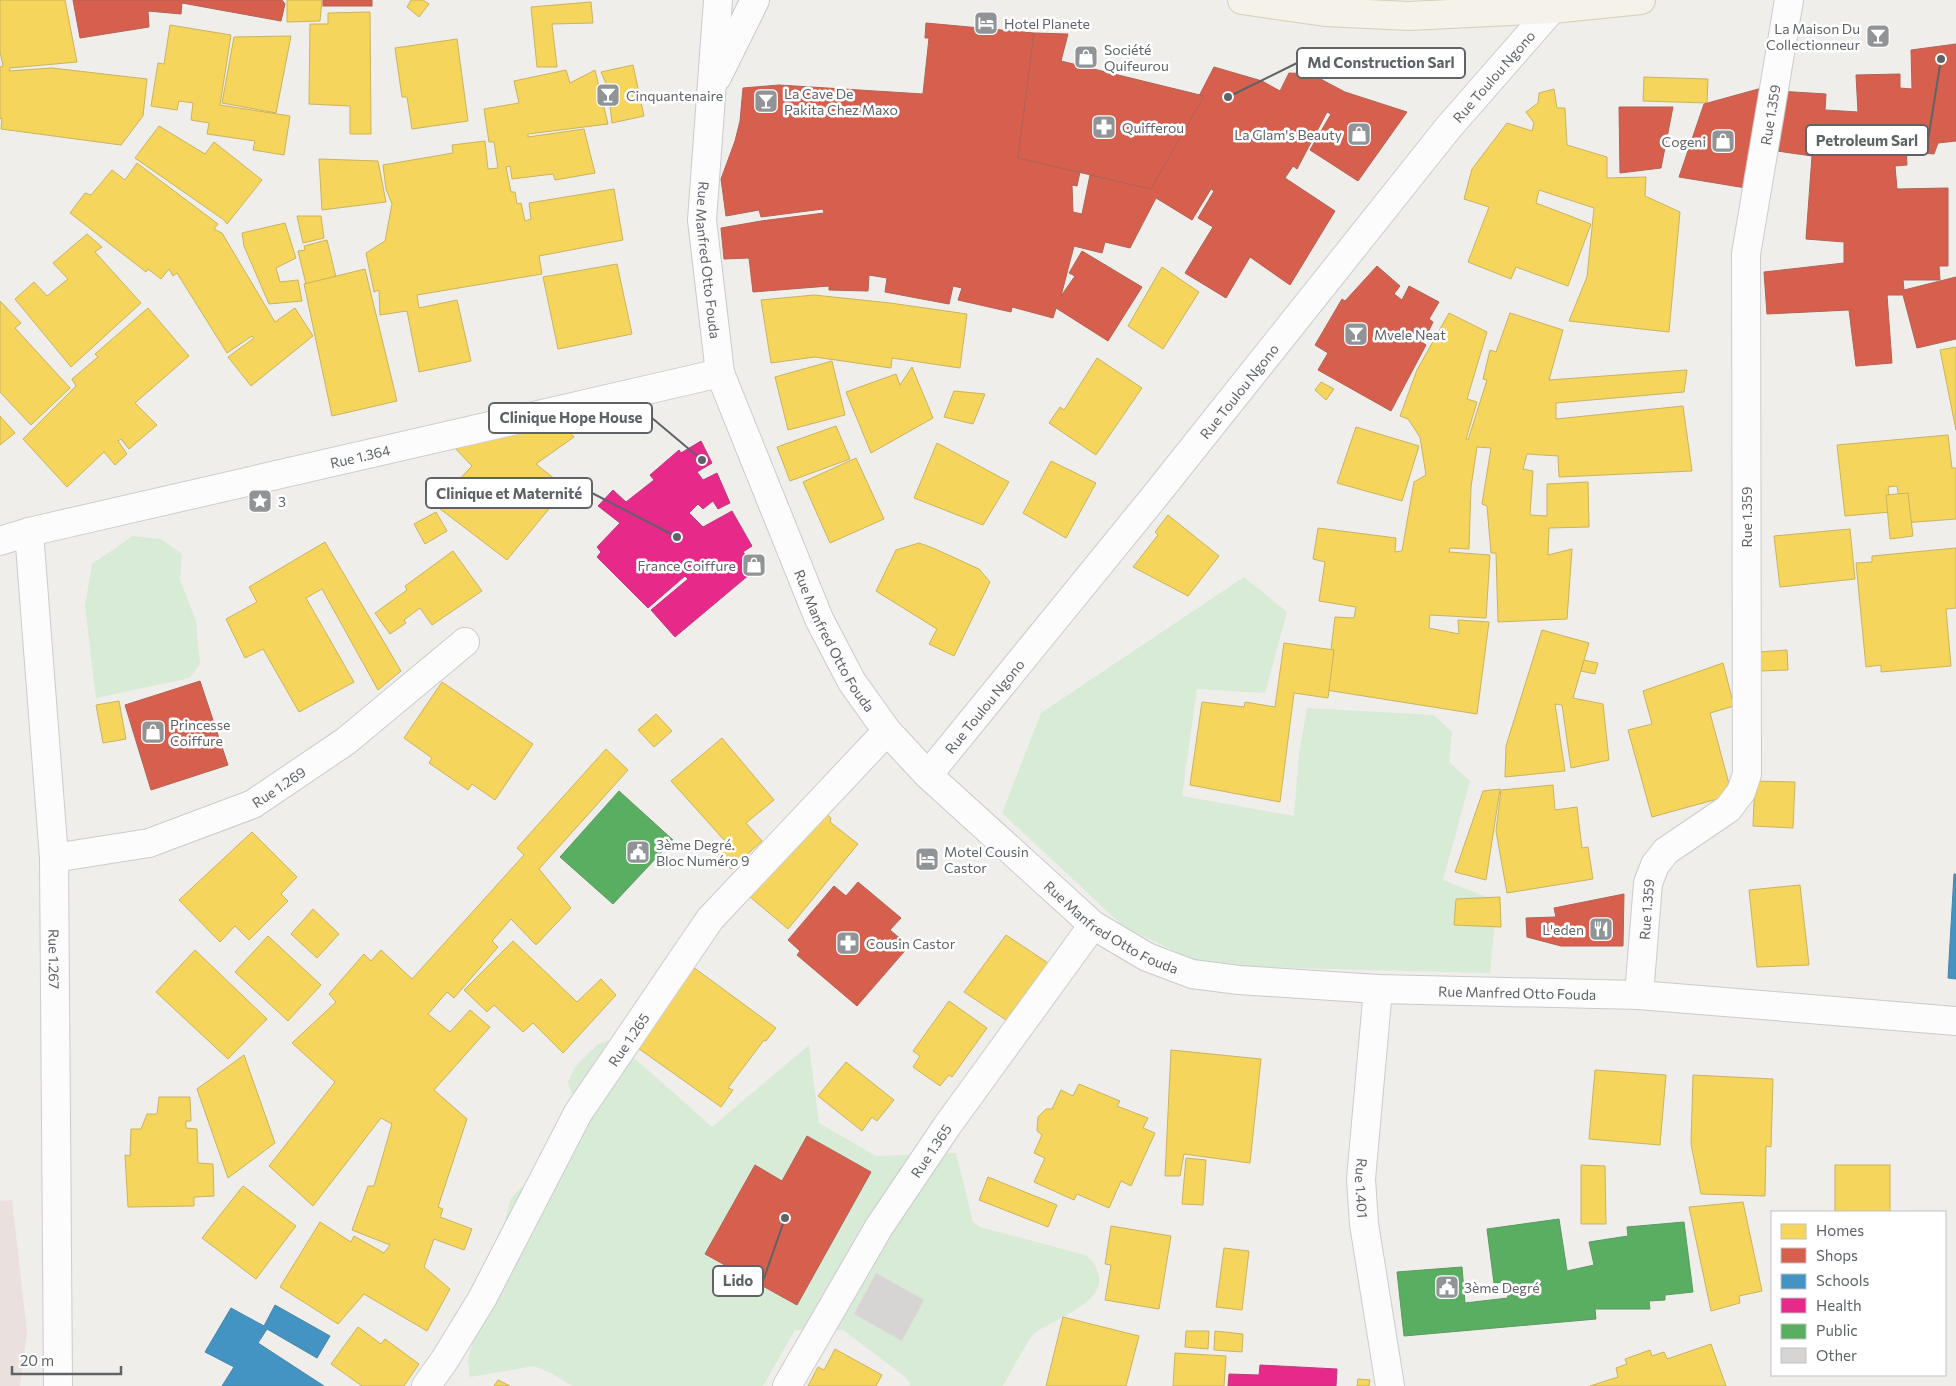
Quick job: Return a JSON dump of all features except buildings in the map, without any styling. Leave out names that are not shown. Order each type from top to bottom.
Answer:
[{"type":"main road","points":[[1242,0],[1325,12],[1409,16],[1552,9],[1595,2],[1641,0]]},
{"type":"street","name":"Rue Manfred Otto Fouda","points":[[718,0],[702,220],[720,373],[818,619],[852,682],[887,731],[928,775],[1093,925],[1147,957],[1192,974],[1239,980],[1378,989],[1639,995],[1956,1022]]},
{"type":"street","points":[[710,92],[755,0]]},
{"type":"street","name":"Rue 1.359","points":[[1639,995],[1648,883],[1655,865],[1666,851],[1728,809],[1741,792],[1747,774],[1746,254],[1789,0]]},
{"type":"street","name":"Rue Toulou Ngono","points":[[928,775],[1161,488],[1448,128],[1552,9]]},
{"type":"street","name":"Rue 1.364","points":[[0,541],[29,532],[720,373]]},
{"type":"street","name":"Rue 1.267","points":[[29,532],[54,858],[58,1386]]},
{"type":"street","name":"Rue 1.269","points":[[54,858],[149,843],[253,804],[346,741],[465,642]]},
{"type":"street","name":"Rue 1.265","points":[[426,1386],[444,1361],[482,1299],[578,1113],[710,920],[887,731]]},
{"type":"street","name":"Rue 1.365","points":[[787,1386],[889,1212],[952,1118],[1093,925]]},
{"type":"street","name":"Rue 1.401","points":[[1378,989],[1361,1179],[1364,1224],[1390,1386]]},
{"type":"shaded area","points":[[12,1200],[27,1332],[20,1386],[0,1386],[0,1201]]},
{"type":"green space","points":[[133,536],[161,539],[182,554],[180,580],[196,621],[200,664],[190,678],[96,698],[85,606],[92,564]]},
{"type":"green space","points":[[1244,577],[1287,612],[1265,693],[1197,689],[1182,796],[1294,816],[1299,754],[1307,708],[1434,715],[1452,732],[1449,762],[1470,781],[1443,880],[1497,901],[1490,973],[1206,966],[1124,927],[1002,813],[1041,713]]},
{"type":"green space","points":[[613,1039],[712,1127],[809,1045],[819,1123],[876,1156],[956,1153],[973,1222],[980,1227],[1085,1255],[1093,1263],[1098,1273],[1099,1284],[1095,1293],[1077,1309],[1035,1333],[1003,1386],[910,1386],[910,1383],[904,1376],[843,1330],[795,1330],[763,1386],[572,1386],[551,1373],[534,1366],[470,1377],[468,1360],[511,1198],[559,1150],[578,1113],[568,1082],[575,1067],[598,1044]]},
{"type":"place","name":"Hotel Planete","points":[[986,23]]},
{"type":"place","name":"La Maison Du Collectionneur","points":[[1878,36]]},
{"type":"place","name":"Société Quifeurou","points":[[1086,57]]},
{"type":"place","name":"Petroleum Sarl","points":[[1941,59]]},
{"type":"place","name":"Cinquantenaire","points":[[608,95]]},
{"type":"place","name":"Md Construction Sarl","points":[[1228,97]]},
{"type":"place","name":"La Cave De Pakita Chez Maxo","points":[[766,101]]},
{"type":"place","name":"Quifferou","points":[[1104,127]]},
{"type":"place","name":"La Glam's Beauty","points":[[1359,134]]},
{"type":"place","name":"Cogeni","points":[[1723,141]]},
{"type":"place","name":"Mvele Neat","points":[[1356,334]]},
{"type":"place","name":"Clinique Hope House","points":[[702,460]]},
{"type":"place","name":"3","points":[[260,501]]},
{"type":"place","name":"Clinique et Maternité","points":[[677,537]]},
{"type":"place","name":"France Coiffure","points":[[754,565]]},
{"type":"place","name":"Princesse Coiffure","points":[[153,732]]},
{"type":"place","name":"3ème Degré. Bloc Numéro 9","points":[[638,852]]},
{"type":"place","name":"Motel Cousin Castor","points":[[927,859]]},
{"type":"place","name":"L'eden","points":[[1601,929]]},
{"type":"place","name":"Cousin Castor","points":[[848,943]]},
{"type":"place","name":"Lido","points":[[785,1218]]},
{"type":"place","name":"3ème Degré","points":[[1447,1287]]}]
